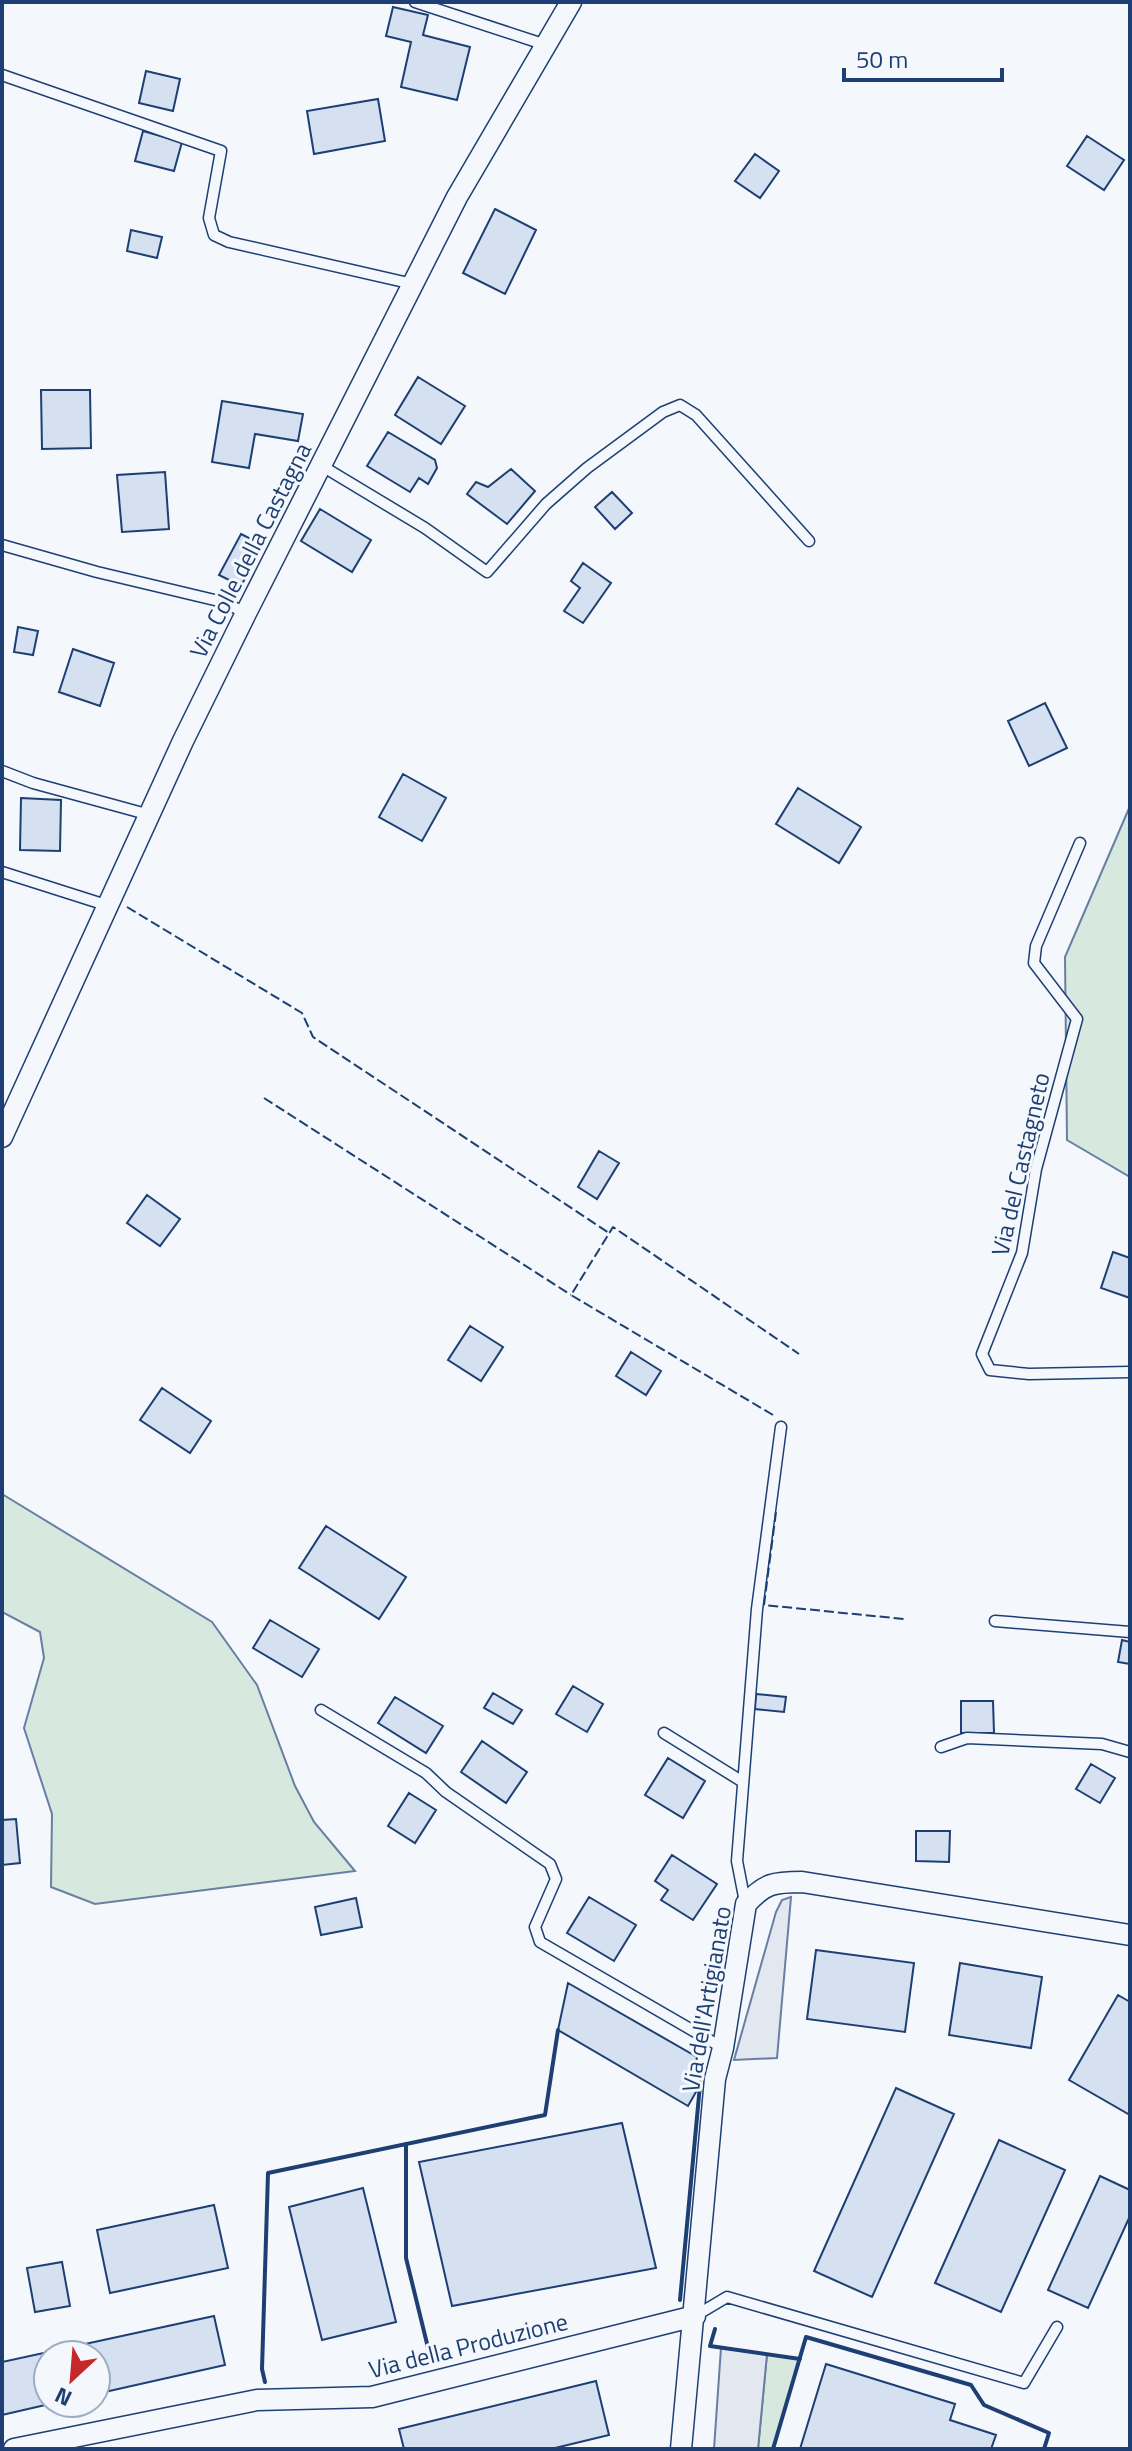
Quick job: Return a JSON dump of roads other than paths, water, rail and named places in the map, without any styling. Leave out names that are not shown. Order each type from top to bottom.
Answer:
[{"type":"street","name":"Via Colle della Castagna","points":[[2,1137],[246,613],[457,197],[571,2]]},
{"type":"street","name":"Via dell'Artigianato","points":[[681,2449],[715,2079],[723,2048],[746,1904],[761,1888],[783,1882],[802,1882],[1130,1935]]},
{"type":"street","name":"Via della Produzione","points":[[14,2449],[257,2400],[372,2397],[695,2316]]},
{"type":"lane","points":[[415,2],[546,45]]},
{"type":"lane","points":[[2,75],[221,151],[209,218],[214,235],[229,242],[413,284]]},
{"type":"lane","points":[[322,466],[425,528],[487,572],[546,504],[587,468],[663,412],[680,405],[696,415],[809,541]]},
{"type":"lane","points":[[2,545],[97,572],[223,602],[246,613]]},
{"type":"lane","points":[[2,771],[33,783],[150,815]]},
{"type":"lane","name":"Via del Castagneto","points":[[1080,843],[1036,946],[1034,963],[1077,1019],[1036,1169],[1022,1253],[982,1354],[990,1370],[1029,1374],[1130,1372]]},
{"type":"lane","points":[[2,872],[109,906]]},
{"type":"lane","points":[[746,1904],[737,1861],[757,1609],[781,1427]]},
{"type":"lane","points":[[995,1621],[1130,1632]]},
{"type":"lane","points":[[321,1710],[426,1773],[446,1792],[550,1864],[556,1879],[535,1927],[540,1942],[723,2048]]},
{"type":"lane","points":[[664,1733],[743,1782]]},
{"type":"lane","points":[[941,1747],[967,1738],[1102,1744],[1130,1752]]},
{"type":"lane","points":[[695,2316],[727,2297],[1024,2383],[1057,2327]]}]
